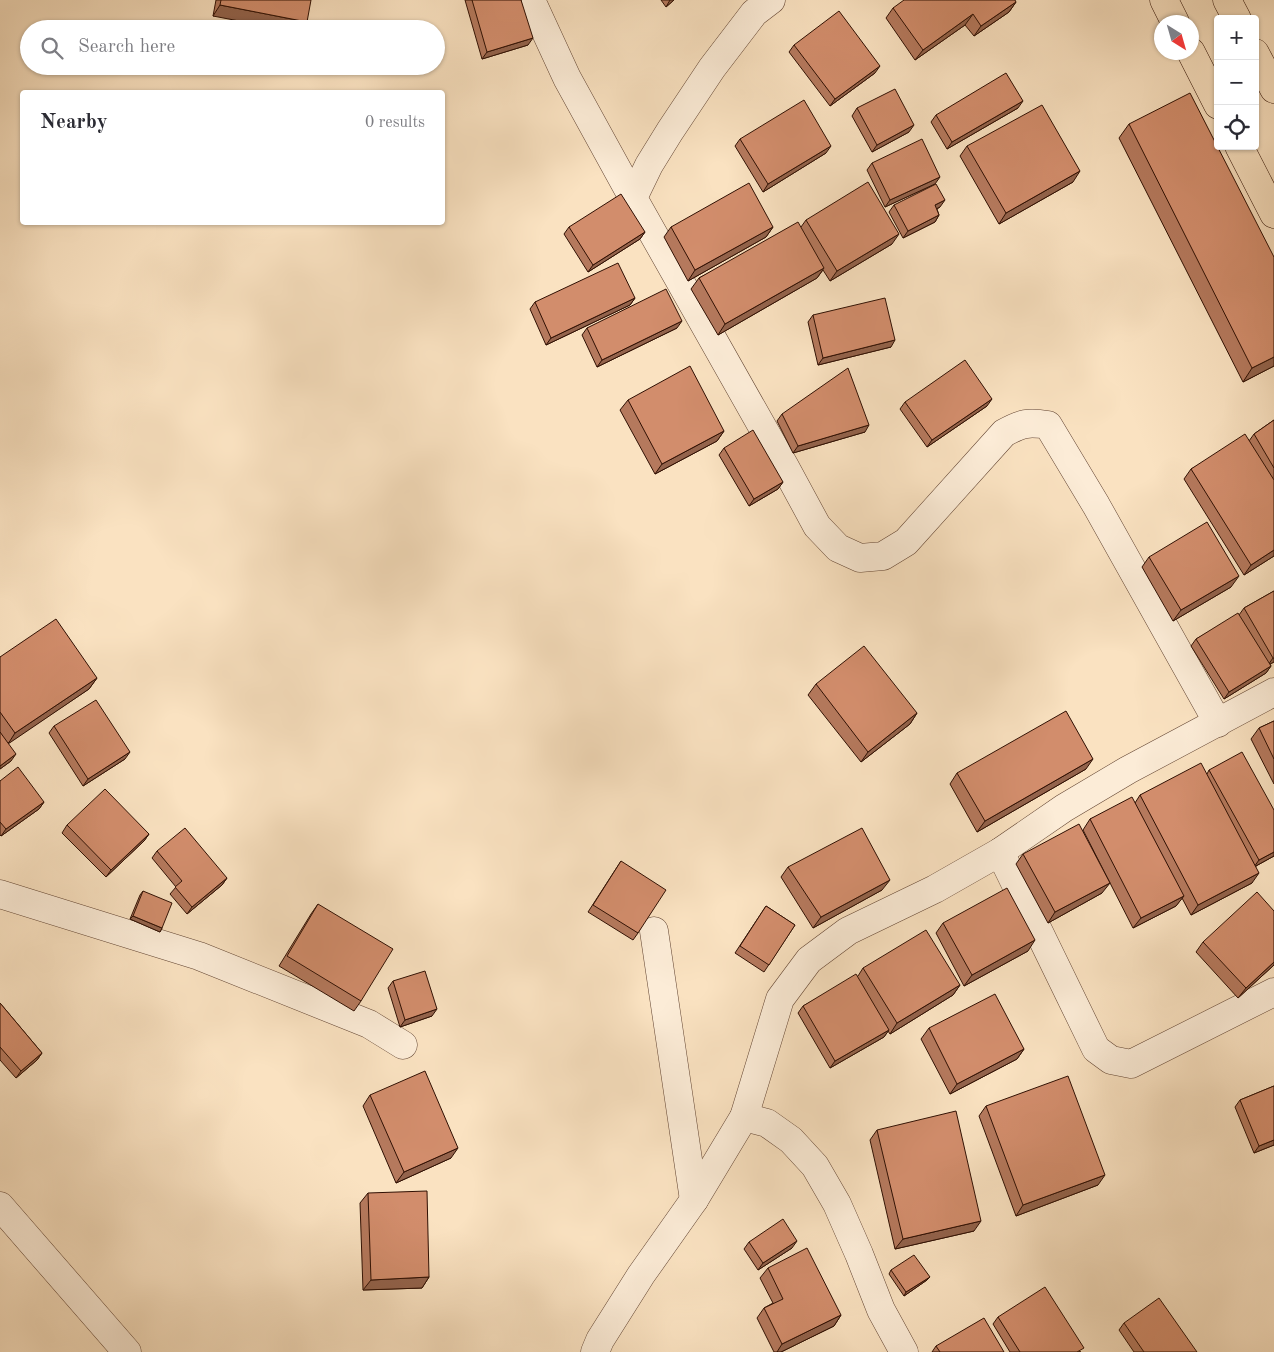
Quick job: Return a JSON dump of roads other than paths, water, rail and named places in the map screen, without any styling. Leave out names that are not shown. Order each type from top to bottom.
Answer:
[{"type":"highway","points":[[1164,0],[1172,15]]},
{"type":"highway","points":[[1227,0],[1235,15]]},
{"type":"highway","points":[[1195,60],[1214,97]]},
{"type":"highway","points":[[1258,60],[1274,89]]},
{"type":"highway","points":[[1243,150],[1264,169],[1274,214]]},
{"type":"street","points":[[531,0],[567,78],[817,526],[838,548],[860,558],[883,556],[906,542],[1004,433],[1018,425],[1032,423],[1048,425],[1096,505],[1218,723]]},
{"type":"street","points":[[633,198],[649,165],[712,68],[754,13],[771,0]]},
{"type":"street","points":[[595,1352],[600,1340],[641,1276],[694,1200],[744,1117],[780,1000],[809,960],[848,931],[935,890],[1000,852],[1064,808],[1128,770],[1274,692]]},
{"type":"street","points":[[1000,852],[1096,1050],[1111,1060],[1132,1064],[1274,992]]},
{"type":"street","points":[[0,894],[199,956],[369,1024],[403,1045]]},
{"type":"street","points":[[654,931],[694,1200]]},
{"type":"street","points":[[744,1117],[766,1122],[791,1140],[815,1166],[837,1204],[881,1310],[904,1352]]},
{"type":"street","points":[[0,1206],[127,1352]]}]
